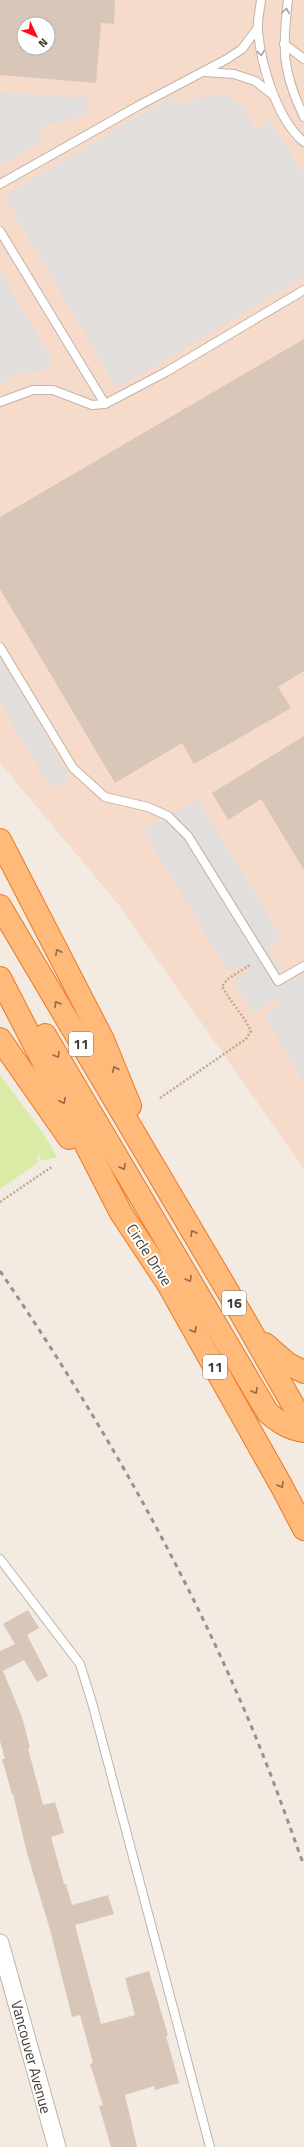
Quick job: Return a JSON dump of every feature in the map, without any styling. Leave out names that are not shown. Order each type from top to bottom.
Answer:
[{"type":"highway","points":[[0,840],[103,1040],[162,1182]]},
{"type":"highway","name":"11","points":[[0,906],[162,1182]]},
{"type":"highway","points":[[0,978],[30,1009],[268,1413],[280,1423],[293,1430],[304,1431]]},
{"type":"highway","name":"Circle Drive","points":[[0,978],[121,1213],[168,1284],[304,1529]]},
{"type":"highway","points":[[0,1039],[121,1213]]},
{"type":"highway","name":"16","points":[[162,1182],[240,1312],[304,1424]]},
{"type":"highway","name":"16","points":[[240,1312],[268,1347],[288,1364],[304,1372]]},
{"type":"street","name":"Vancouver Avenue","points":[[0,1943],[57,2147]]},
{"type":"lane","points":[[261,0],[258,29],[263,65],[274,95],[294,134],[304,142]]},
{"type":"lane","points":[[288,0],[284,44],[291,89],[304,117]]},
{"type":"lane","points":[[0,184],[138,106],[204,72],[242,49],[258,29]]},
{"type":"lane","points":[[284,44],[304,59]]},
{"type":"lane","points":[[204,72],[234,74],[256,81],[274,95]]},
{"type":"lane","points":[[0,230],[105,404]]},
{"type":"lane","points":[[0,402],[33,390],[53,390],[92,405],[105,404],[166,372],[304,290]]},
{"type":"lane","points":[[0,648],[73,768],[105,797],[148,807],[168,816],[188,836],[261,956],[278,981],[304,966]]},
{"type":"lane","points":[[0,1559],[80,1664],[93,1706],[210,2147]]},
{"type":"path","points":[[160,1098],[246,1039],[251,1031],[245,1019],[222,986],[228,979],[261,956]]},
{"type":"path","points":[[0,1202],[53,1166]]},
{"type":"shaded area","points":[[0,0],[304,0],[304,1169],[118,904],[0,763]]},
{"type":"shaded area","points":[[0,92],[88,98],[88,114],[37,128],[43,141],[0,166]]},
{"type":"shaded area","points":[[208,95],[225,95],[239,101],[256,129],[270,120],[304,176],[304,277],[117,388],[4,196],[173,96],[178,106]]},
{"type":"shaded area","points":[[0,271],[54,363],[40,372],[18,374],[0,384]]},
{"type":"shaded area","points":[[0,657],[70,778],[51,789],[0,702]]},
{"type":"shaded area","points":[[198,799],[282,938],[268,947],[288,983],[304,974],[304,1083],[264,1015],[280,1005],[277,999],[253,1013],[233,981],[248,970],[244,965],[229,973],[143,830]]},
{"type":"green space","points":[[0,1075],[43,1133],[57,1157],[42,1161],[39,1156],[36,1157],[39,1162],[0,1189]]},
{"type":"building","points":[[0,0],[115,0],[114,24],[101,23],[96,83],[0,75]]},
{"type":"building","points":[[304,339],[304,671],[278,687],[291,708],[194,764],[182,743],[115,783],[0,589],[0,517]]},
{"type":"building","points":[[304,736],[304,870],[261,799],[228,820],[212,793]]},
{"type":"building","points":[[28,1610],[39,1628],[27,1635],[48,1676],[37,1682],[24,1660],[3,1671],[22,1717],[30,1748],[28,1748],[43,1805],[55,1802],[64,1833],[51,1837],[64,1884],[66,1884],[72,1905],[108,1895],[114,1914],[75,1925],[101,2024],[135,2015],[125,1978],[149,1971],[168,2035],[166,2036],[179,2083],[155,2090],[154,2086],[125,2095],[137,2147],[111,2147],[99,2106],[103,2105],[90,2064],[93,2063],[80,2015],[72,2017],[50,1930],[27,1853],[13,1794],[2,1759],[5,1759],[0,1741],[0,1651],[15,1644],[3,1624]]},
{"type":"railway","points":[[0,1271],[67,1374],[160,1534],[215,1644],[249,1720],[274,1782],[304,1866]]}]
